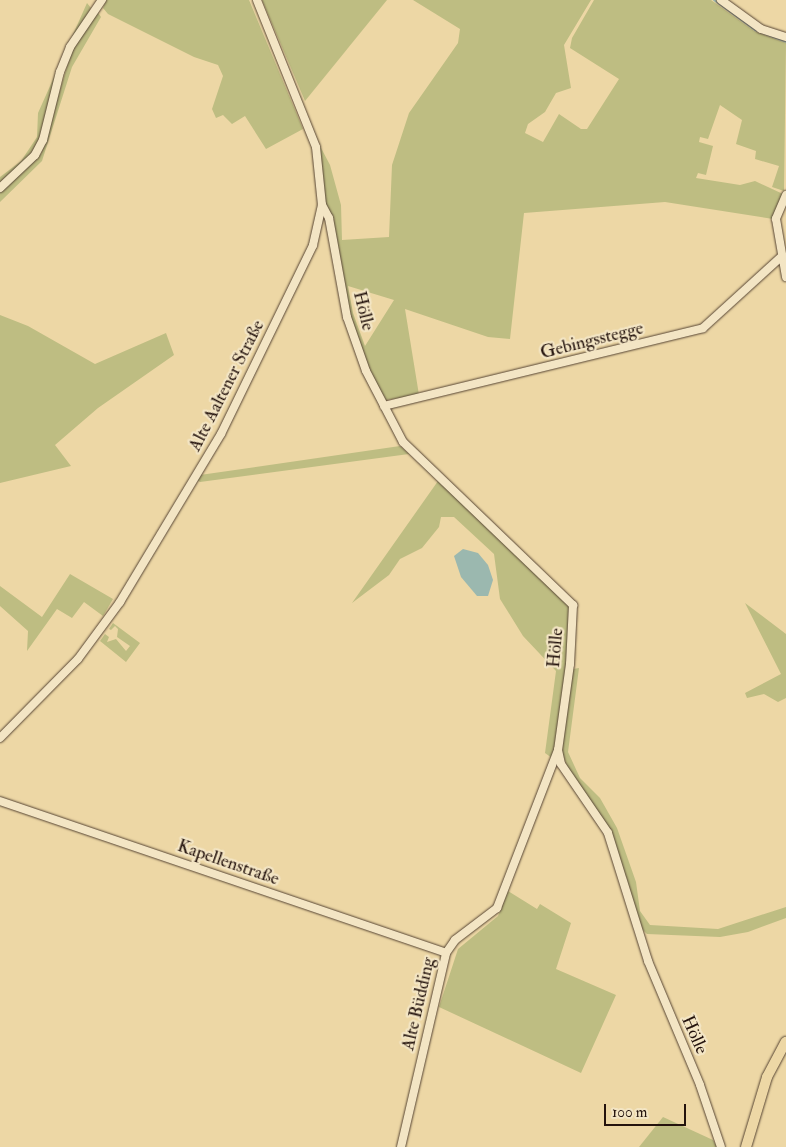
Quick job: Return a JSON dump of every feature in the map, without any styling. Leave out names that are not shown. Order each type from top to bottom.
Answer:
[{"type":"main road","points":[[746,1147],[767,1077],[786,1042]]},
{"type":"street","points":[[0,188],[35,155],[43,140],[60,72],[70,47],[99,3],[90,0]]},
{"type":"street","name":"Alte Aaltener Straße","points":[[0,738],[91,642],[171,520],[221,434],[307,262],[322,204],[313,135],[257,0]]},
{"type":"street","points":[[722,0],[761,29],[786,37]]},
{"type":"street","points":[[786,195],[776,218],[786,277]]},
{"type":"street","name":"Hölle","points":[[322,204],[329,218],[347,317],[366,371],[403,442],[414,455],[573,605],[570,664],[558,750],[570,779],[608,833],[648,961],[700,1085],[721,1147]]},
{"type":"street","name":"Gebingsstegge","points":[[384,406],[703,328],[782,256]]},
{"type":"street","name":"Alte Büdding","points":[[401,1147],[446,953],[455,940],[497,908],[558,750]]},
{"type":"street","name":"Kapellenstraße","points":[[0,801],[446,953]]},
{"type":"shaded area","points":[[106,0],[249,0],[303,129],[266,149],[245,116],[232,124],[223,115],[216,118],[212,109],[223,76],[218,65],[194,57],[108,14],[103,8]]},
{"type":"shaded area","points":[[262,0],[387,0],[305,101]]},
{"type":"shaded area","points":[[413,0],[591,0],[564,45],[571,88],[556,93],[545,112],[528,124],[525,133],[543,142],[559,114],[581,129],[587,129],[619,79],[570,48],[572,38],[594,0],[711,0],[754,31],[786,43],[784,191],[772,187],[779,166],[755,159],[756,151],[736,144],[742,120],[720,105],[708,139],[700,137],[699,142],[713,146],[706,175],[698,173],[696,178],[740,185],[755,181],[783,194],[773,219],[665,202],[524,213],[510,339],[488,337],[405,309],[419,395],[386,400],[369,370],[349,316],[324,204],[319,144],[330,165],[341,205],[342,240],[389,237],[392,165],[409,113],[458,43],[460,29]],"holes":[[[348,286],[394,300],[365,346],[353,313]]]},
{"type":"shaded area","points":[[87,3],[91,8],[71,40],[36,151],[0,185],[0,177],[21,161],[37,137],[38,113]]},
{"type":"shaded area","points":[[97,11],[101,17],[72,67],[42,161],[0,202],[0,192],[41,154],[71,53]]},
{"type":"shaded area","points":[[0,315],[28,326],[95,364],[166,333],[174,355],[98,408],[55,445],[71,466],[0,483]]},
{"type":"shaded area","points":[[400,446],[409,454],[200,482],[197,480],[200,475]]},
{"type":"shaded area","points":[[438,481],[566,598],[573,614],[556,748],[552,758],[545,753],[556,671],[523,636],[500,599],[494,554],[454,517],[441,517],[439,527],[422,548],[400,559],[389,575],[352,603]]},
{"type":"shaded area","points":[[70,574],[113,599],[103,616],[84,602],[72,618],[57,609],[27,651],[28,631],[0,606],[0,586],[42,617]]},
{"type":"shaded area","points":[[745,603],[786,634],[786,698],[778,702],[764,694],[747,698],[745,693],[781,674]]},
{"type":"shaded area","points":[[113,623],[140,643],[126,662],[100,641],[105,634],[109,637],[107,642],[116,639],[126,651],[130,646],[117,637],[118,629],[115,626],[111,630],[109,629]]},
{"type":"shaded area","points":[[579,668],[568,752],[580,778],[600,798],[617,828],[636,882],[640,911],[650,925],[718,929],[786,907],[786,918],[748,932],[720,937],[647,934],[641,928],[610,832],[569,771],[561,750],[573,669]]},
{"type":"shaded area","points":[[508,891],[537,909],[540,904],[571,923],[556,969],[616,995],[581,1073],[439,1007],[458,949],[498,916]]},
{"type":"shaded area","points":[[663,1117],[713,1140],[717,1147],[639,1147]]},
{"type":"water","points":[[463,549],[478,553],[488,565],[493,580],[488,596],[477,596],[461,577],[454,556]]},
{"type":"waterway","points":[[714,0],[755,30],[786,42]]}]
